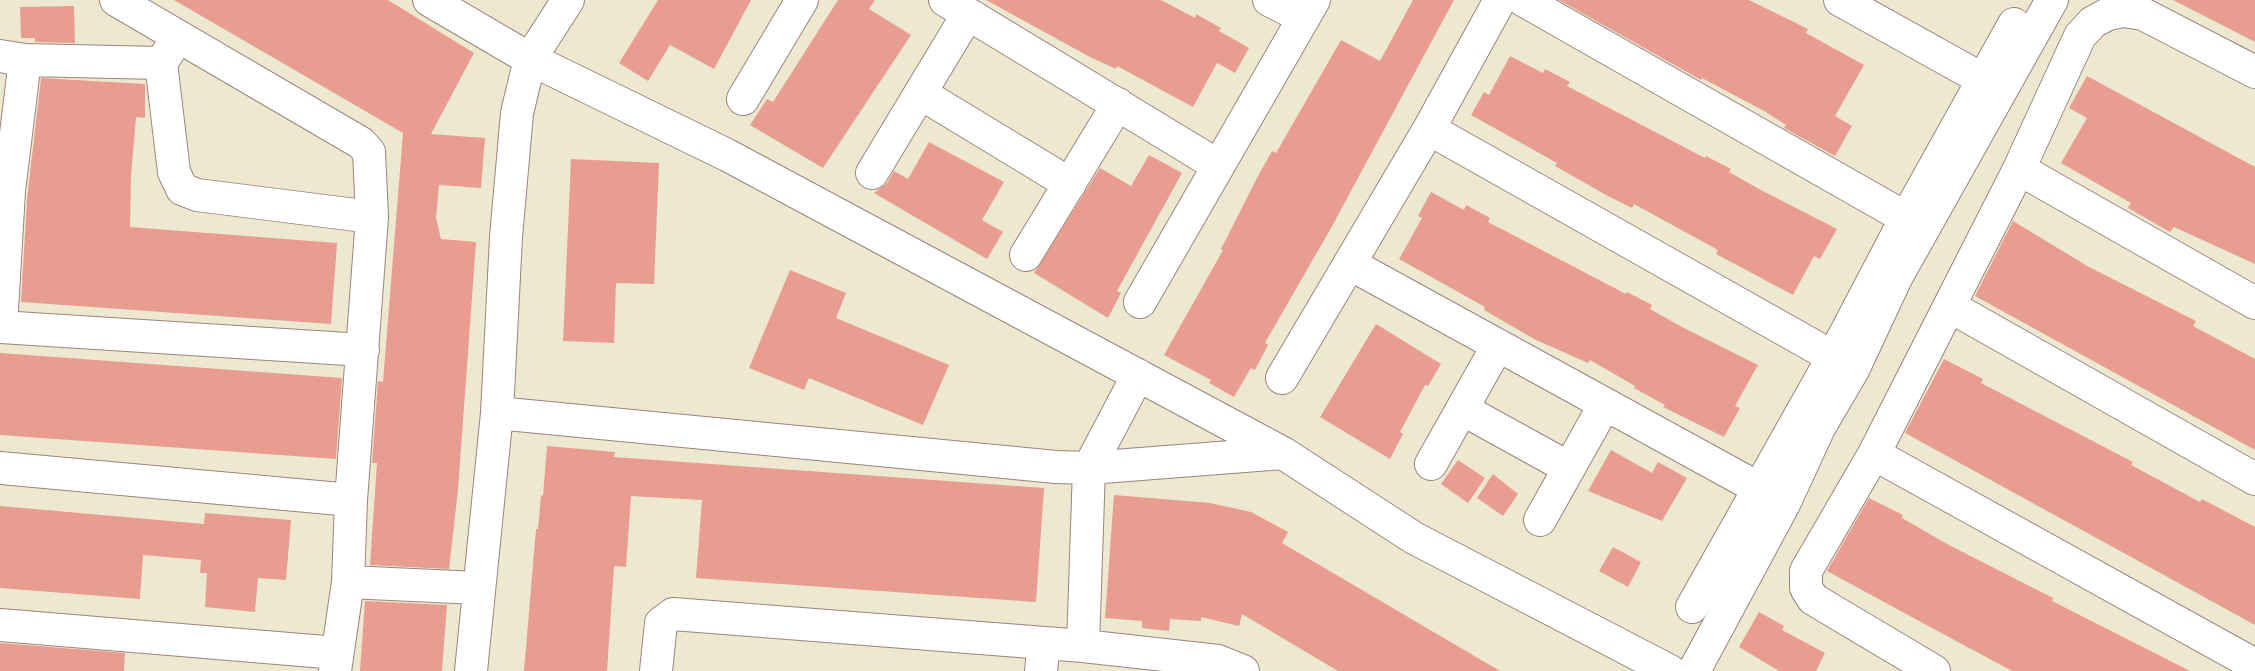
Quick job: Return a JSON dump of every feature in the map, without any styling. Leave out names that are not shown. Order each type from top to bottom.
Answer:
[{"type":"street","points":[[0,625],[336,662],[348,582],[351,500],[372,217],[370,155],[365,146],[116,0]]},
{"type":"street","points":[[429,0],[530,58],[727,155],[1283,453],[1414,538],[1670,671]]},
{"type":"street","points":[[471,671],[497,413],[506,237],[516,124],[530,58],[568,0]]},
{"type":"street","points":[[743,99],[802,0]]},
{"type":"street","points":[[1140,302],[1309,9],[1269,0]]},
{"type":"street","points":[[1282,378],[1429,129],[1500,0]]},
{"type":"street","points":[[1523,0],[1906,218]]},
{"type":"street","points":[[1840,0],[1982,79]]},
{"type":"street","points":[[1692,607],[1833,357],[1906,218],[2028,0]]},
{"type":"street","points":[[1694,671],[1784,504],[1819,428],[1853,370],[1896,278],[2052,0]]},
{"type":"street","points":[[872,173],[920,93],[957,7],[1217,165]]},
{"type":"street","points":[[1934,671],[1813,599],[1806,588],[1806,571],[1874,454],[1951,307],[2019,169],[2080,36],[2093,22],[2108,14],[2123,11],[2143,14],[2255,72]]},
{"type":"street","points":[[178,36],[161,63],[174,172],[182,189],[197,195],[372,217]]},
{"type":"street","points":[[161,63],[13,58],[4,191],[1,327],[363,350]]},
{"type":"street","points":[[920,93],[1070,184]]},
{"type":"street","points":[[1026,255],[1118,104]]},
{"type":"street","points":[[1429,129],[1833,357]]},
{"type":"street","points":[[2019,169],[2255,303]]},
{"type":"street","points":[[1350,264],[1758,488]]},
{"type":"street","points":[[1951,307],[2255,479]]},
{"type":"street","points":[[1431,464],[1498,345]]},
{"type":"street","points":[[1083,646],[1089,468],[1138,375]]},
{"type":"street","points":[[1540,520],[1605,404]]},
{"type":"street","points":[[1462,409],[1569,468]]},
{"type":"street","points":[[497,413],[1089,468],[1283,453]]},
{"type":"street","points":[[1874,454],[2255,665]]},
{"type":"street","points":[[0,468],[351,500]]},
{"type":"street","points":[[348,582],[478,588]]},
{"type":"street","points":[[656,671],[661,623],[673,614],[1043,657],[1083,646],[1218,662],[1242,671]]},
{"type":"building","points":[[174,0],[388,0],[474,53],[431,134],[485,138],[481,188],[439,185],[436,218],[441,239],[476,242],[458,490],[449,569],[370,565],[377,463],[372,463],[378,381],[383,382],[403,133]]},
{"type":"building","points":[[658,0],[751,0],[714,69],[670,45],[648,81],[619,63]]},
{"type":"building","points":[[838,0],[875,0],[869,9],[911,35],[823,168],[750,125],[767,99],[773,102]]},
{"type":"building","points":[[986,0],[1161,0],[1195,18],[1196,14],[1221,28],[1219,31],[1249,48],[1235,73],[1217,63],[1193,107],[1117,66],[1116,69],[1090,57]]},
{"type":"building","points":[[1413,0],[1454,0],[1331,228],[1265,343],[1268,345],[1255,370],[1251,368],[1234,397],[1209,383],[1211,380],[1164,355],[1223,250],[1221,249],[1272,151],[1276,153],[1341,40],[1380,61]]},
{"type":"building","points":[[1559,0],[1749,0],[1808,29],[1806,33],[1864,65],[1835,116],[1852,126],[1835,156],[1784,128],[1786,125],[1764,111],[1702,78],[1701,80]]},
{"type":"building","points":[[2173,0],[2255,0],[2255,42]]},
{"type":"building","points":[[74,6],[75,43],[35,42],[35,38],[21,38],[20,7]]},
{"type":"building","points":[[1510,56],[1543,73],[1545,69],[1570,82],[1567,86],[1705,158],[1706,156],[1731,169],[1729,172],[1759,189],[1837,229],[1820,259],[1814,256],[1793,295],[1716,254],[1718,250],[1634,204],[1632,208],[1606,195],[1555,166],[1557,163],[1471,115],[1484,92],[1489,95]]},
{"type":"building","points":[[2087,76],[2255,167],[2255,264],[2174,227],[2170,232],[2128,208],[2131,203],[2061,163],[2087,118],[2069,108]]},
{"type":"building","points":[[41,78],[145,84],[145,118],[136,117],[130,227],[337,243],[331,324],[21,302],[27,199]]},
{"type":"building","points":[[929,142],[1004,182],[982,220],[1003,232],[987,259],[874,193],[887,183],[894,171],[908,179]]},
{"type":"building","points":[[1149,155],[1182,173],[1117,291],[1121,293],[1108,318],[1034,273],[1100,168],[1131,186]]},
{"type":"building","points":[[571,159],[659,163],[654,284],[616,283],[614,343],[563,341]]},
{"type":"building","points":[[1431,192],[1464,210],[1466,205],[1490,218],[1488,222],[1626,294],[1627,292],[1652,305],[1650,309],[1680,326],[1758,365],[1735,406],[1740,408],[1724,437],[1663,407],[1665,405],[1590,360],[1588,363],[1534,339],[1484,310],[1485,307],[1399,259],[1422,218],[1418,216]]},
{"type":"building","points":[[2013,221],[2089,267],[2196,321],[2193,326],[2255,359],[2255,450],[1975,296]]},
{"type":"building","points":[[790,270],[846,293],[836,318],[949,365],[923,425],[809,378],[804,390],[749,368]]},
{"type":"building","points":[[1376,324],[1441,364],[1428,386],[1425,385],[1400,432],[1403,434],[1390,459],[1320,417]]},
{"type":"building","points":[[0,353],[342,378],[336,459],[0,435]]},
{"type":"building","points":[[1944,359],[1983,379],[1981,383],[2133,462],[2131,465],[2200,502],[2202,499],[2255,527],[2255,625],[1905,433]]},
{"type":"building","points":[[547,446],[615,452],[614,457],[1044,488],[1036,602],[696,578],[702,500],[631,496],[626,567],[614,566],[607,671],[524,671],[536,529],[538,529],[541,495],[543,496]]},
{"type":"building","points":[[1611,450],[1652,473],[1658,462],[1687,478],[1662,521],[1588,491]]},
{"type":"building","points":[[1458,460],[1485,478],[1468,503],[1441,484]]},
{"type":"building","points":[[1493,474],[1518,494],[1503,516],[1477,498]]},
{"type":"building","points":[[1114,495],[1210,503],[1251,512],[1288,532],[1282,543],[1500,671],[1338,671],[1242,614],[1239,626],[1201,617],[1201,621],[1170,619],[1169,631],[1142,628],[1142,621],[1105,618]]},
{"type":"building","points":[[1869,498],[1903,515],[1902,518],[1947,544],[2053,598],[2052,601],[2190,671],[2012,671],[1932,628],[1827,571]]},
{"type":"building","points":[[0,506],[204,524],[205,513],[291,520],[286,580],[258,578],[255,612],[205,607],[207,573],[200,573],[201,560],[143,555],[140,599],[0,588]]},
{"type":"building","points":[[1613,547],[1641,562],[1628,587],[1599,571]]},
{"type":"building","points":[[365,601],[447,605],[442,671],[360,671]]},
{"type":"building","points":[[1759,612],[1784,626],[1782,630],[1825,653],[1816,671],[1779,671],[1739,647]]},
{"type":"building","points":[[0,643],[125,653],[124,671],[0,671]]}]
